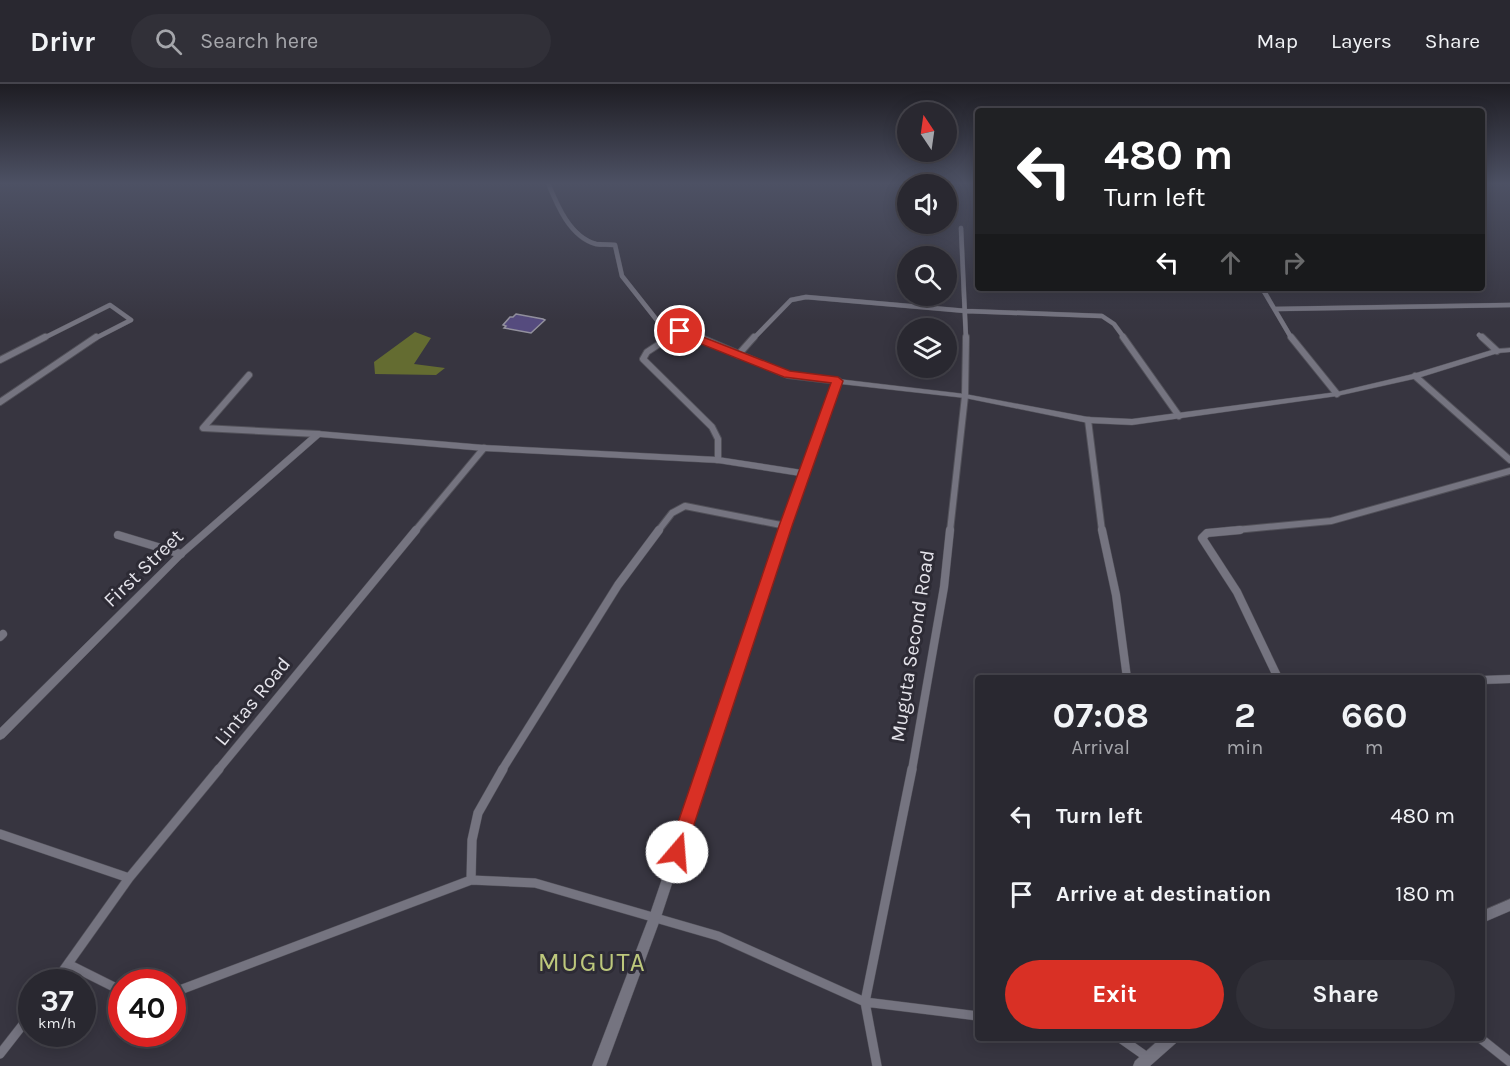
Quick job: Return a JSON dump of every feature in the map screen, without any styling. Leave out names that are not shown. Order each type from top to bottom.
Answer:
[{"type":"street","points":[[574,229],[582,237],[595,244],[615,245],[622,276],[656,320],[788,375],[965,396],[1088,420],[1132,422],[1337,394],[1414,376],[1497,351],[1510,350]]},
{"type":"street","name":"Muguta Second Road","points":[[877,1066],[865,1002],[912,770],[944,587],[965,396],[966,310],[961,229]]},
{"type":"street","points":[[1264,291],[1292,339],[1337,394]]},
{"type":"street","points":[[738,355],[791,300],[806,297],[966,310],[1102,316],[1114,324],[1179,416]]},
{"type":"street","points":[[1275,309],[1510,305]]},
{"type":"street","points":[[0,360],[110,306],[131,320],[103,333],[0,402]]},
{"type":"street","points":[[680,331],[647,352],[644,358],[712,427],[718,439],[718,460]]},
{"type":"street","points":[[1479,335],[1497,351]]},
{"type":"street","points":[[249,375],[203,428],[318,434],[484,448],[718,460],[806,474]]},
{"type":"street","points":[[1414,376],[1510,460]]},
{"type":"street","points":[[599,1066],[655,917],[786,526],[838,381]]},
{"type":"street","points":[[1088,420],[1099,517],[1116,595],[1127,675]]},
{"type":"street","name":"First Street","points":[[0,735],[4,724],[181,554],[318,434]]},
{"type":"street","name":"Lintas Road","points":[[64,969],[129,878],[484,448]]},
{"type":"street","points":[[1277,675],[1237,592],[1202,538],[1207,533],[1331,521],[1510,471]]},
{"type":"street","points":[[471,880],[472,840],[478,813],[510,756],[618,585],[672,513],[685,506],[786,526]]},
{"type":"street","points":[[118,535],[181,554]]},
{"type":"street","points":[[1485,680],[1510,679]]},
{"type":"street","points":[[0,834],[129,878]]},
{"type":"street","points":[[186,988],[471,880],[535,883],[718,936],[865,1002],[975,1016]]},
{"type":"street","points":[[1485,916],[1510,905]]},
{"type":"street","points":[[68,964],[108,984]]},
{"type":"street","points":[[0,1054],[18,1031]]},
{"type":"street","points":[[1123,1041],[1144,1062],[1168,1041]]},
{"type":"street","points":[[1484,1041],[1510,1062]]},
{"type":"green space","points":[[415,332],[431,338],[414,364],[445,368],[436,375],[375,374],[374,362]]},
{"type":"building","points":[[516,314],[545,320],[531,333],[504,328],[506,326],[503,325]]},
{"type":"district","name":"MUGUTA","points":[[592,962]]},
{"type":"route","points":[[677,852],[786,526],[838,381],[788,375],[680,331]]}]
